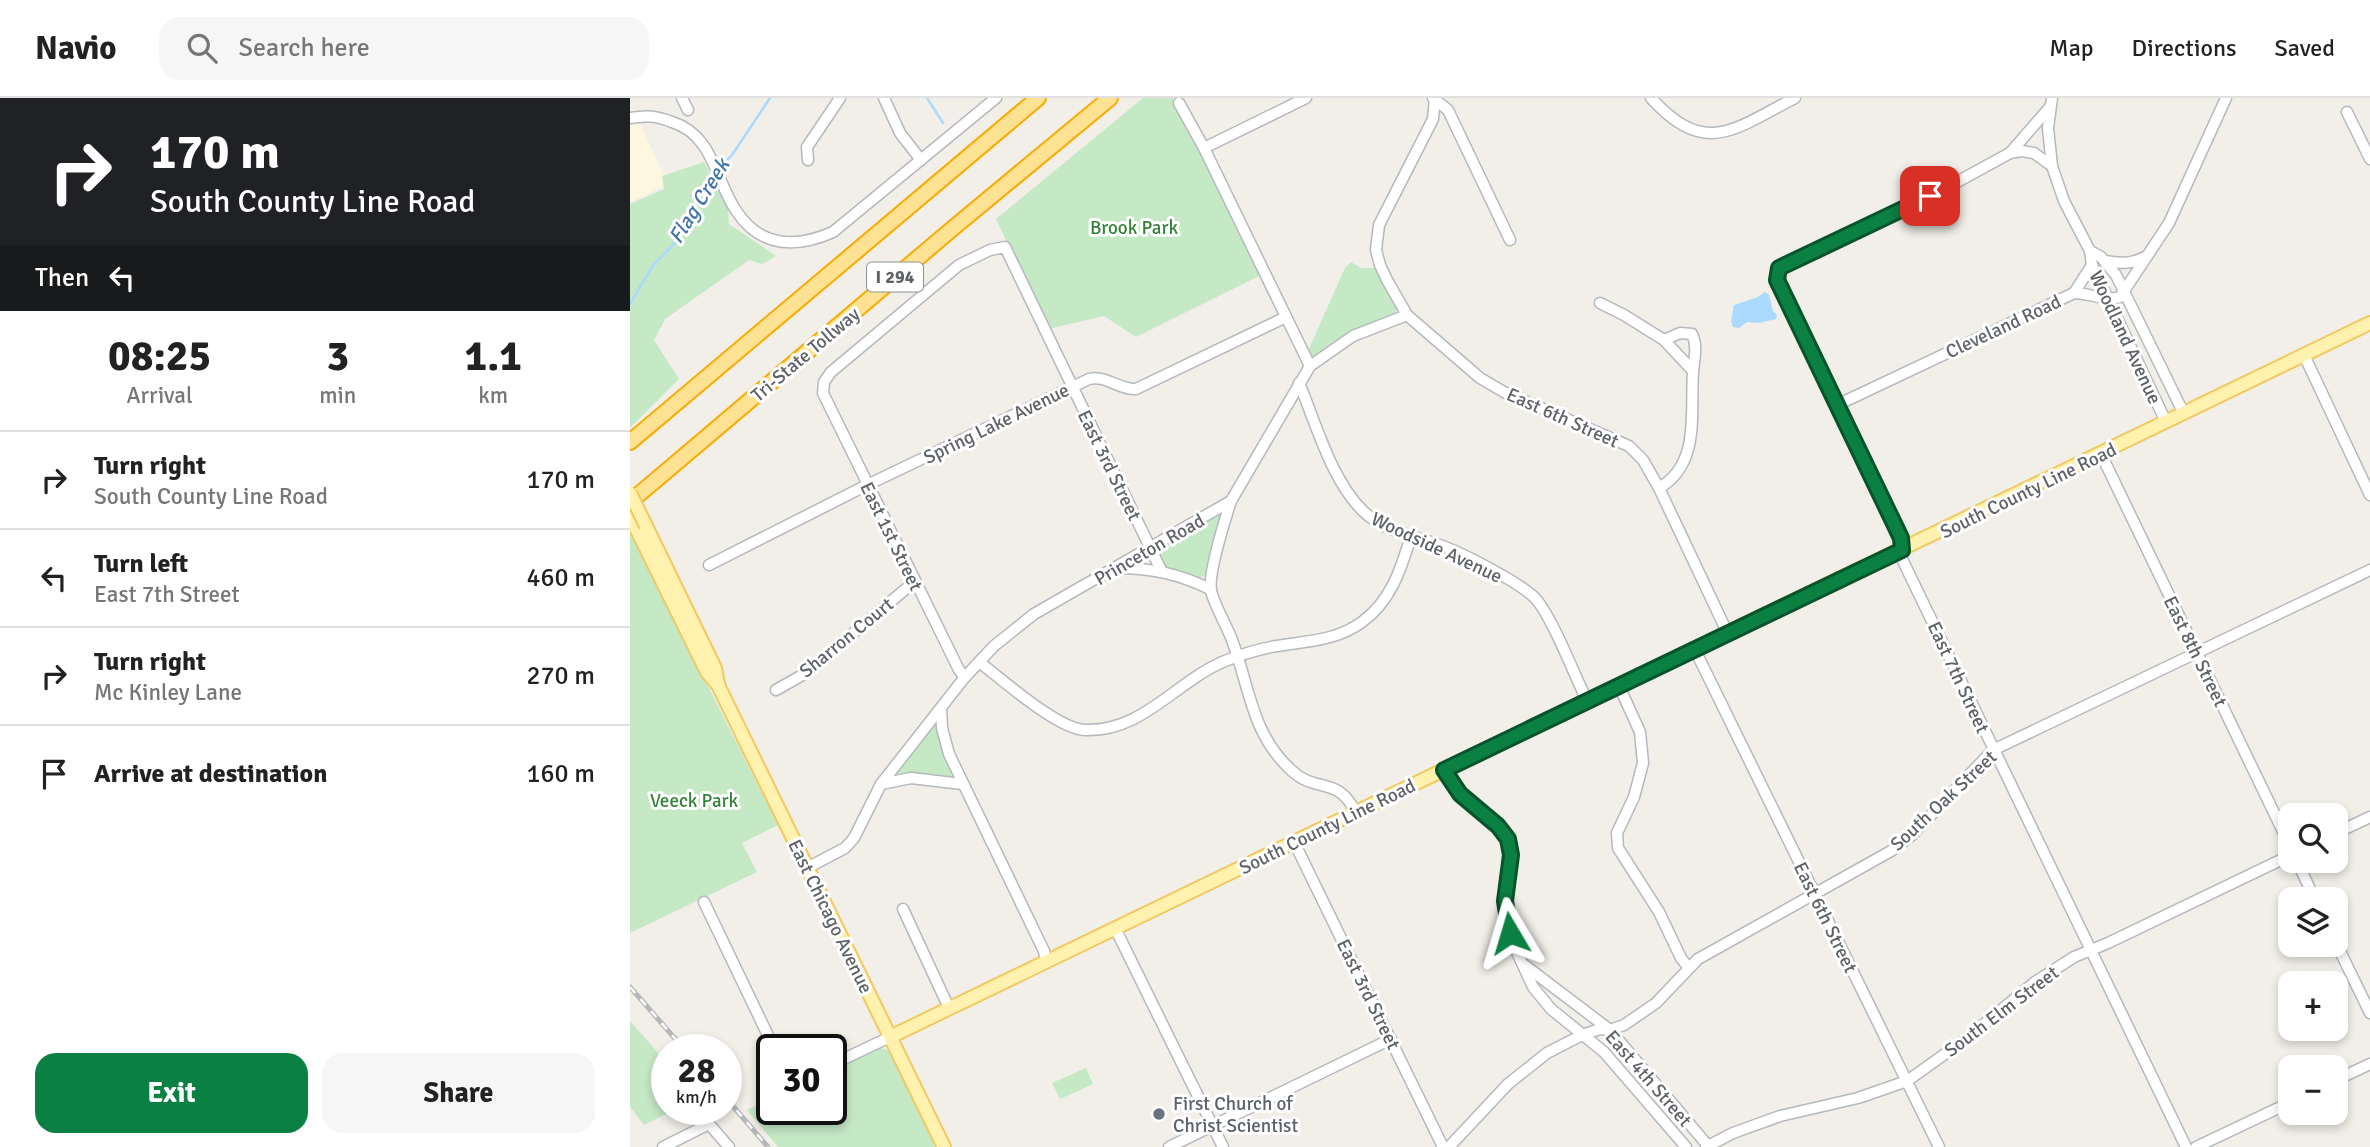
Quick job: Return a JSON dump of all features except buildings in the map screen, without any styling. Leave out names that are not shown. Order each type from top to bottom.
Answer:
[{"type":"highway","name":"I 294","points":[[630,442],[1038,98]]},
{"type":"highway","name":"Tri-State Tollway","points":[[630,502],[951,229],[1110,98]]},
{"type":"main road","name":"South County Line Road","points":[[890,1037],[2370,323]]},
{"type":"main road","points":[[630,493],[642,529]]},
{"type":"main road","points":[[630,516],[642,529]]},
{"type":"main road","name":"East Chicago Avenue","points":[[642,529],[715,668],[718,685],[944,1147]]},
{"type":"street","points":[[682,98],[688,110]]},
{"type":"street","points":[[808,160],[807,147],[840,98]]},
{"type":"street","points":[[884,98],[900,133],[922,160]]},
{"type":"street","points":[[630,118],[649,115],[676,123],[691,131],[709,152],[736,212],[752,228],[769,240],[811,242],[833,232],[922,160],[984,102],[996,98]]},
{"type":"street","points":[[1204,148],[1306,98]]},
{"type":"street","points":[[1651,98],[1669,118],[1692,131],[1716,134],[1741,126],[1795,98]]},
{"type":"street","points":[[2125,293],[2169,223],[2226,98]]},
{"type":"street","points":[[1435,99],[1448,110],[1510,240]]},
{"type":"street","name":"East 6th Street","points":[[1435,99],[1433,119],[1379,225],[1376,250],[1380,265],[1407,315],[1480,378],[1504,392],[1629,446],[1643,460],[1659,488],[1728,634]]},
{"type":"street","points":[[2010,153],[2051,102]]},
{"type":"street","name":"Woodland Avenue","points":[[2051,102],[2048,128],[2052,166],[2064,201],[2090,251],[2092,265],[2166,422]]},
{"type":"street","points":[[1179,103],[1204,148],[1310,366]]},
{"type":"street","points":[[2347,112],[2370,159]]},
{"type":"street","points":[[2010,153],[2034,153],[2052,166]]},
{"type":"street","name":"East 7th Street","points":[[2010,153],[1946,188],[1779,268],[1777,280],[1901,538],[1902,559],[2186,1147]]},
{"type":"street","name":"East 3rd Street","points":[[823,393],[824,382],[831,372],[958,265],[990,250],[1005,247],[1161,570]]},
{"type":"street","name":"Woodland Avenue","points":[[2090,251],[2105,261],[2116,275],[2183,414]]},
{"type":"street","points":[[2105,261],[2124,264],[2148,256]]},
{"type":"street","points":[[2074,293],[2092,265]]},
{"type":"street","name":"Cleveland Road","points":[[1837,405],[2074,293],[2114,299],[2125,293]]},
{"type":"street","points":[[1600,303],[1664,340],[1693,371]]},
{"type":"street","name":"Princeton Road","points":[[807,868],[845,848],[854,838],[881,784],[965,677],[994,646],[1034,614],[1231,501],[1310,366],[1353,337],[1407,315]]},
{"type":"street","name":"Spring Lake Avenue","points":[[709,565],[867,485],[1072,387],[1096,377],[1136,390],[1286,317]]},
{"type":"street","points":[[1659,488],[1670,482],[1678,472],[1689,448],[1697,344],[1692,334],[1680,333],[1664,340]]},
{"type":"street","points":[[2304,355],[2370,495]]},
{"type":"street","name":"Woodside Avenue","points":[[1299,383],[1341,483],[1352,499],[1380,524],[1445,547],[1535,598],[1583,692],[1584,703]]},
{"type":"street","name":"East 1st Street","points":[[823,393],[914,582],[965,677]]},
{"type":"street","name":"East 8th Street","points":[[2101,454],[2278,821]]},
{"type":"street","points":[[1231,501],[1210,589],[1238,656],[1254,717],[1278,757],[1294,773],[1315,784],[1345,794],[1356,813]]},
{"type":"street","points":[[979,662],[1069,727],[1082,730],[1103,729],[1140,717],[1207,670],[1238,656],[1270,647],[1331,638],[1361,624],[1383,602],[1393,586],[1411,536]]},
{"type":"street","points":[[1116,568],[1161,570],[1210,589]]},
{"type":"street","name":"South Oak Street","points":[[1449,1147],[1523,1070],[1555,1048],[1600,1029],[1610,1030],[1625,1025],[1672,989],[1688,967],[1698,959],[1871,864],[1912,835],[1993,750],[2370,570]]},
{"type":"street","name":"Sharron Court","points":[[776,690],[806,673],[914,582]]},
{"type":"street","name":"East 6th Street","points":[[1695,650],[1939,1147]]},
{"type":"street","points":[[1619,686],[1640,732],[1643,763],[1633,797],[1618,832],[1618,848],[1659,912],[1688,967]]},
{"type":"street","points":[[941,708],[942,728],[949,754],[1044,951],[1046,961]]},
{"type":"street","name":"East 4th Street","points":[[1444,770],[1460,794],[1498,826],[1508,839],[1511,855],[1506,888],[1506,916],[1519,961],[1541,999],[1604,1052],[1686,1147]]},
{"type":"street","points":[[881,784],[911,778],[962,784]]},
{"type":"street","points":[[2348,827],[2370,817]]},
{"type":"street","name":"East 3rd Street","points":[[1294,842],[1443,1147]]},
{"type":"street","name":"South Elm Street","points":[[1708,1146],[1780,1116],[1858,1098],[1907,1081],[1966,1039],[2035,982],[2074,957],[2278,861]]},
{"type":"street","points":[[704,902],[767,1034]]},
{"type":"street","points":[[903,909],[949,1008]]},
{"type":"street","points":[[1115,928],[1223,1147]]},
{"type":"street","points":[[2343,957],[2370,1013]]},
{"type":"street","name":"East 4th Street","points":[[1519,961],[1610,1030],[1708,1146]]},
{"type":"street","points":[[847,1057],[890,1037]]},
{"type":"street","points":[[1169,1147],[1391,1039]]},
{"type":"street","points":[[2348,1074],[2370,1064]]},
{"type":"street","points":[[2196,1147],[2278,1108]]},
{"type":"street","points":[[663,1147],[709,1124],[729,1147]]},
{"type":"shaded area","points":[[638,119],[668,184],[630,202],[630,120]]},
{"type":"green space","name":"Brook Park","points":[[1143,98],[1173,98],[1261,275],[1136,337],[1104,316],[1048,329],[996,219]]},
{"type":"green space","points":[[704,162],[728,210],[729,224],[776,256],[762,264],[749,260],[665,319],[654,340],[679,379],[630,428],[630,204],[664,189],[662,176]]},
{"type":"green space","points":[[1351,262],[1361,268],[1378,268],[1397,305],[1396,311],[1392,317],[1339,343],[1336,340],[1326,347],[1328,350],[1316,358],[1313,357],[1308,351],[1345,268]]},
{"type":"green space","points":[[1221,512],[1206,576],[1196,578],[1163,565],[1157,553],[1158,549]]},
{"type":"green space","name":"Veeck Park","points":[[630,531],[778,825],[742,843],[757,872],[630,933]]},
{"type":"green space","points":[[934,723],[937,725],[941,748],[953,778],[914,773],[898,774],[896,772]]},
{"type":"green space","points":[[630,1021],[651,1045],[651,1122],[644,1125],[630,1107]]},
{"type":"green space","points":[[881,1048],[891,1051],[937,1147],[778,1147],[760,1125],[847,1125],[847,1064]]},
{"type":"green space","points":[[1086,1068],[1093,1084],[1060,1099],[1052,1083]]},
{"type":"green space","points":[[756,1106],[756,1121],[747,1110]]},
{"type":"water","points":[[1765,292],[1769,295],[1776,319],[1758,323],[1747,322],[1739,328],[1733,327],[1731,321],[1734,305]]},
{"type":"waterway","name":"Flag Creek","points":[[720,168],[732,155],[770,98]]},
{"type":"waterway","points":[[927,98],[943,123]]},
{"type":"waterway","name":"Flag Creek","points":[[630,304],[653,265],[674,244],[708,181],[716,173]]},
{"type":"railway","points":[[630,987],[671,1034]]},
{"type":"railway","points":[[742,1117],[768,1147]]},
{"type":"place","name":"First Church of Christ Scientist","points":[[1159,1114]]},
{"type":"route","points":[[1510,933],[1505,901],[1511,855],[1508,839],[1498,826],[1460,794],[1444,770],[1902,550],[1901,538],[1777,280],[1779,268],[1930,196]]}]
